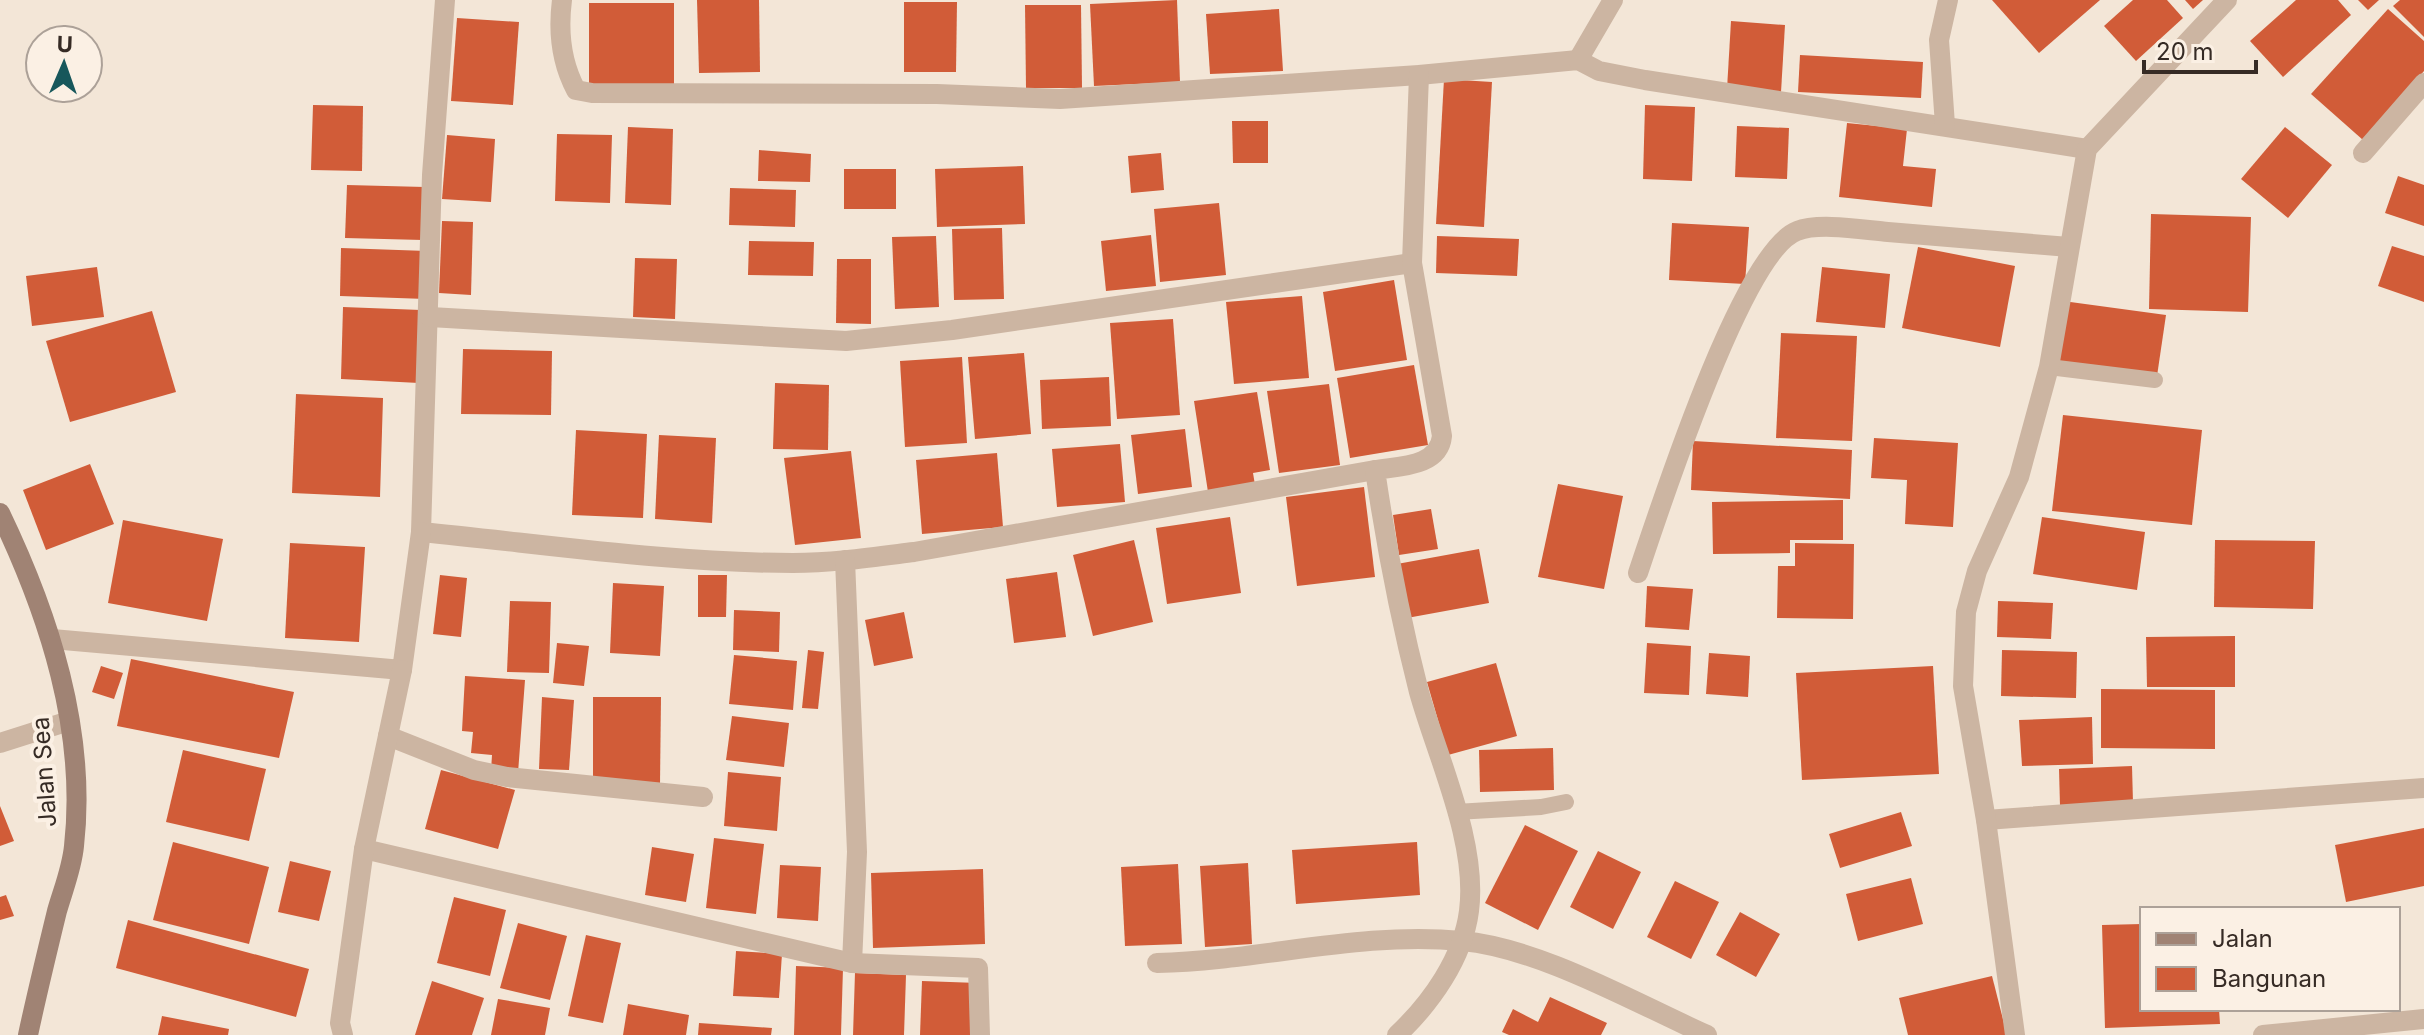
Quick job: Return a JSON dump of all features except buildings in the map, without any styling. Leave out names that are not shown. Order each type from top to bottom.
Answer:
[{"type":"main road","name":"Jalan Sea","points":[[0,513],[27,570],[52,639],[69,721],[76,788],[74,848],[28,1035]]},
{"type":"street","points":[[343,1035],[340,1023],[364,849],[412,619],[421,532],[432,175],[445,0]]},
{"type":"street","points":[[562,0],[562,48],[568,74],[576,90],[592,93],[937,94],[1060,99],[1419,75],[1578,60],[1599,71],[1645,80],[2087,149]]},
{"type":"street","points":[[1578,60],[1613,0]]},
{"type":"street","points":[[1945,125],[1939,40],[1948,0]]},
{"type":"street","points":[[2015,1035],[1986,820],[1963,686],[1966,612],[1977,571],[2019,477],[2049,367],[2087,149],[2227,0]]},
{"type":"street","points":[[421,532],[694,558],[792,563],[845,560],[914,552],[1418,463],[1431,457],[1441,444],[1412,263],[1419,75]]},
{"type":"street","points":[[2363,153],[2424,83]]},
{"type":"street","points":[[1638,573],[1681,447],[1735,320],[1762,264],[1784,237],[1800,229],[1846,228],[2069,247]]},
{"type":"street","points":[[430,317],[846,341],[952,330],[1412,263]]},
{"type":"street","points":[[1375,470],[1391,578],[1420,694],[1456,812],[1468,870],[1470,907],[1464,941],[1452,966],[1397,1035]]},
{"type":"street","points":[[845,560],[857,852],[852,963]]},
{"type":"street","points":[[52,639],[402,670]]},
{"type":"street","points":[[0,743],[69,721]]},
{"type":"street","points":[[388,736],[474,770],[507,777],[703,797]]},
{"type":"street","points":[[1986,820],[2424,788]]},
{"type":"street","points":[[364,849],[852,963],[978,968],[980,1035]]},
{"type":"street","points":[[1157,963],[1202,962],[1353,940],[1464,941],[1535,958],[1707,1035]]},
{"type":"street","points":[[2263,1035],[2424,1019]]},
{"type":"lane","points":[[2049,367],[2155,380]]},
{"type":"lane","points":[[1456,812],[1541,807],[1566,802]]}]
